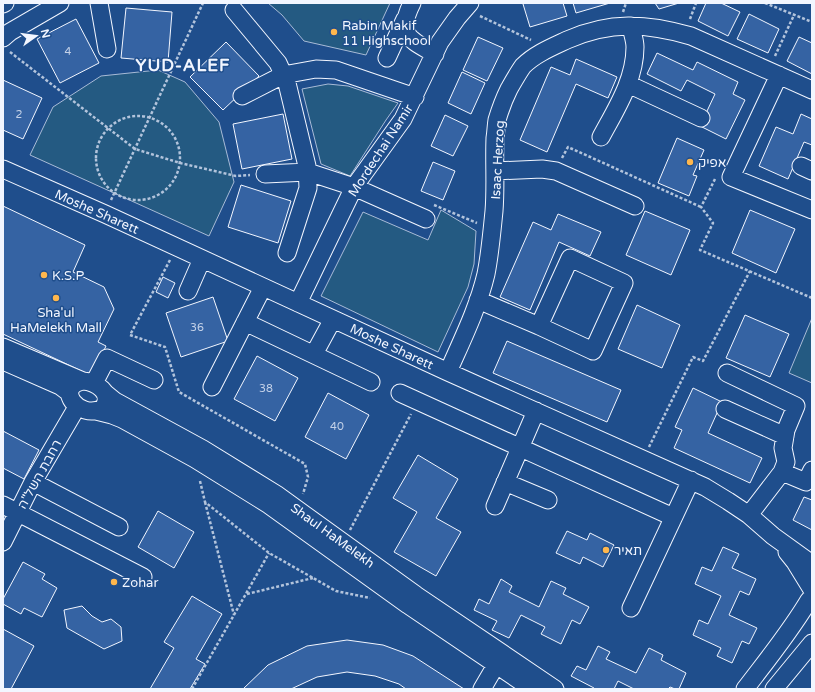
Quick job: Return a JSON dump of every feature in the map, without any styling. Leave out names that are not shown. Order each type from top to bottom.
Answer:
[{"type":"street","points":[[6,45],[10,32],[60,3]]},
{"type":"street","points":[[99,3],[107,49]]},
{"type":"street","points":[[387,58],[412,3]]},
{"type":"street","name":"Mordechai Namir","points":[[298,304],[354,187],[403,119],[440,42],[456,18],[468,6]]},
{"type":"street","points":[[234,10],[278,63],[287,83],[307,166],[308,188],[287,252]]},
{"type":"street","points":[[405,20],[404,28],[410,40],[435,54]]},
{"type":"street","points":[[601,137],[628,84],[633,64],[635,46],[631,26]]},
{"type":"street","name":"Isaac Herzog","points":[[448,372],[467,331],[486,273],[494,211],[497,122],[503,101],[512,84],[523,67],[534,57],[577,36],[604,28],[648,26],[671,30],[691,36],[812,90]]},
{"type":"street","points":[[242,96],[283,75],[316,69],[336,70],[415,96]]},
{"type":"street","points":[[779,75],[731,177],[812,210]]},
{"type":"street","points":[[628,84],[701,118]]},
{"type":"street","name":"Moshe Sharett","points":[[3,169],[105,214],[448,372],[691,480],[728,500],[750,516],[773,536],[812,564]]},
{"type":"street","points":[[495,171],[542,169],[556,171],[635,206]]},
{"type":"street","points":[[265,174],[308,172],[354,187],[426,219]]},
{"type":"street","points":[[478,300],[593,351],[624,283],[570,258],[539,326]]},
{"type":"street","points":[[188,291],[202,259]]},
{"type":"street","points":[[212,387],[263,287]]},
{"type":"street","points":[[314,354],[333,319]]},
{"type":"street","points":[[245,322],[371,382]]},
{"type":"street","name":"Shaul HaMelekh","points":[[3,347],[94,385],[115,401],[203,449],[276,494],[416,595],[555,689]]},
{"type":"street","points":[[94,385],[107,358],[154,380]]},
{"type":"street","points":[[3,361],[60,386],[68,392],[73,402],[85,410],[96,411],[103,408],[106,398],[94,385],[74,384],[70,392],[73,402]]},
{"type":"street","points":[[727,373],[796,406],[786,430],[783,448],[786,462],[782,472],[750,516]]},
{"type":"street","points":[[400,393],[673,517]]},
{"type":"street","name":"רחבת השל\"ה","points":[[3,542],[10,509],[33,482],[73,402]]},
{"type":"street","points":[[724,409],[785,436]]},
{"type":"street","name":"Shaul HaMelekh","points":[[96,411],[122,419],[195,459],[269,505],[408,605],[532,689]]},
{"type":"street","points":[[495,506],[536,411]]},
{"type":"street","points":[[782,472],[806,482],[812,470]]},
{"type":"street","points":[[631,608],[691,480]]},
{"type":"street","points":[[33,482],[118,527]]},
{"type":"street","points":[[506,482],[548,500]]},
{"type":"street","points":[[10,509],[143,577]]},
{"type":"street","name":"Moshe Sharett","points":[[773,536],[795,562],[811,597]]},
{"type":"street","points":[[745,689],[784,639],[811,597]]},
{"type":"street","points":[[774,689],[812,643]]},
{"type":"street","points":[[482,689],[496,665]]},
{"type":"path","points":[[105,214],[203,3]]},
{"type":"path","points":[[765,3],[812,22]]},
{"type":"path","points":[[468,6],[550,49]]},
{"type":"path","points":[[6,45],[135,149],[180,163],[236,176],[265,174]]},
{"type":"path","points":[[135,115],[150,117],[167,126],[176,138],[180,152],[180,163],[176,177],[162,193],[149,199],[129,199],[115,193],[106,186],[99,173],[96,154],[100,140],[108,128],[121,119],[135,115]]},
{"type":"path","points":[[556,171],[568,147],[701,207]]},
{"type":"path","points":[[643,459],[694,357],[703,361],[750,271]]},
{"type":"path","points":[[343,543],[418,401]]},
{"type":"path","points":[[195,459],[234,615]]},
{"type":"path","points":[[205,502],[269,553],[336,591],[372,598]]},
{"type":"path","points":[[192,689],[269,553]]},
{"type":"path","points":[[246,594],[313,578]]},
{"type":"shaded area","name":"Rabin Makif 11 Highschool","points":[[268,3],[390,3],[366,55],[304,41],[282,15]]},
{"type":"shaded area","points":[[158,70],[185,82],[219,122],[234,182],[209,236],[30,155],[53,107],[101,76]]},
{"type":"shaded area","points":[[328,84],[348,86],[398,103],[350,176],[321,164],[302,89]]},
{"type":"shaded area","points":[[441,210],[476,231],[474,264],[468,287],[438,352],[321,296],[363,212],[428,240]]},
{"type":"shaded area","points":[[812,318],[812,383],[789,373]]},
{"type":"building","points":[[563,3],[567,16],[530,27],[523,4]]},
{"type":"building","points":[[573,3],[610,3],[576,13]]},
{"type":"building","points":[[655,3],[679,3],[659,9]]},
{"type":"building","points":[[706,3],[721,3],[740,12],[728,36],[698,21]]},
{"type":"building","points":[[126,8],[172,12],[168,62],[121,58]]},
{"type":"building","points":[[749,14],[779,29],[768,53],[737,39]]},
{"type":"building","points":[[76,19],[99,63],[60,83],[37,39]]},
{"type":"building","points":[[478,37],[503,48],[487,81],[463,70]]},
{"type":"building","points":[[799,37],[812,43],[812,74],[787,61]]},
{"type":"building","points":[[226,42],[259,76],[223,110],[190,77]]},
{"type":"building","points":[[657,53],[693,70],[697,62],[738,82],[733,94],[745,100],[726,139],[700,126],[715,94],[687,80],[681,91],[647,74]]},
{"type":"building","points":[[576,59],[617,77],[608,98],[576,84],[547,152],[520,140],[551,67],[570,75]]},
{"type":"building","points":[[462,72],[485,83],[471,114],[448,103]]},
{"type":"building","points":[[3,80],[42,98],[23,139],[3,130]]},
{"type":"building","points":[[283,114],[292,159],[242,169],[233,124]]},
{"type":"building","points":[[801,114],[812,119],[812,145],[804,142],[788,179],[759,166],[776,127],[793,134]]},
{"type":"building","points":[[445,115],[468,126],[453,156],[431,146]]},
{"type":"building","points":[[677,138],[704,150],[693,175],[697,176],[689,196],[658,183]]},
{"type":"building","points":[[433,162],[455,171],[443,200],[421,191]]},
{"type":"building","points":[[241,185],[291,201],[278,243],[228,227]]},
{"type":"building","name":"Sha'ul HaMelekh Mall","points":[[3,206],[85,245],[73,272],[104,287],[114,309],[98,342],[106,346],[92,376],[3,334]]},
{"type":"building","points":[[750,210],[795,229],[776,273],[732,253]]},
{"type":"building","points":[[645,211],[690,230],[671,275],[626,255]]},
{"type":"building","points":[[558,214],[601,232],[590,256],[559,242],[530,310],[500,297],[533,222],[551,230]]},
{"type":"building","points":[[163,277],[175,283],[168,298],[156,292]]},
{"type":"building","points":[[213,297],[228,341],[181,357],[166,313]]},
{"type":"building","points":[[637,305],[680,325],[662,368],[618,349]]},
{"type":"building","points":[[745,315],[789,334],[770,377],[726,358]]},
{"type":"building","points":[[507,341],[621,390],[607,422],[493,373]]},
{"type":"building","points":[[257,356],[298,378],[275,421],[234,399]]},
{"type":"building","points":[[693,388],[722,402],[708,433],[762,458],[750,483],[674,448],[682,430],[675,427]]},
{"type":"building","points":[[328,393],[369,415],[346,459],[305,437]]},
{"type":"building","points":[[3,431],[39,450],[24,479],[3,468]]},
{"type":"building","points":[[418,455],[458,479],[436,518],[461,532],[436,576],[394,552],[417,512],[393,498]]},
{"type":"building","points":[[804,497],[812,500],[812,530],[793,520]]},
{"type":"building","points":[[158,511],[194,532],[174,568],[138,547]]},
{"type":"building","points":[[567,531],[587,540],[590,533],[614,545],[603,567],[583,557],[580,564],[556,553]]},
{"type":"building","points":[[723,547],[739,554],[732,568],[756,579],[749,595],[740,591],[729,615],[757,628],[749,644],[742,641],[732,663],[717,656],[721,648],[693,635],[699,620],[708,624],[721,596],[695,584],[702,567],[712,571]]},
{"type":"building","points":[[23,562],[45,574],[42,579],[57,588],[42,617],[24,608],[21,614],[3,604],[3,599]]},
{"type":"building","points":[[501,579],[512,586],[509,592],[539,607],[551,581],[566,588],[563,594],[589,607],[580,624],[572,620],[561,644],[541,634],[545,627],[521,615],[509,638],[492,630],[497,621],[474,610],[479,599],[489,604]]},
{"type":"building","points":[[192,596],[222,614],[196,659],[205,664],[190,689],[150,689],[174,648],[164,642]]},
{"type":"building","points":[[82,606],[92,616],[102,622],[111,619],[121,627],[122,641],[104,649],[67,628],[64,610]]},
{"type":"building","points":[[3,629],[34,646],[11,689],[3,689]]},
{"type":"building","points":[[347,640],[383,645],[413,656],[464,689],[406,689],[399,684],[375,676],[347,672],[317,677],[291,689],[243,689],[268,665],[307,646]]},
{"type":"building","points":[[598,646],[610,652],[606,659],[636,673],[649,648],[663,655],[661,660],[686,673],[679,689],[670,687],[668,689],[634,689],[618,681],[614,689],[594,689],[571,676],[577,666],[586,670]]},
{"type":"place","name":"Rabin Makif 11 Highschool","points":[[334,32]]},
{"type":"place","name":"אפיק","points":[[690,162]]},
{"type":"place","name":"K.S.P","points":[[44,275]]},
{"type":"place","name":"Sha'ul HaMelekh Mall","points":[[56,298]]},
{"type":"place","name":"תאיר","points":[[606,550]]},
{"type":"place","name":"Zohar","points":[[114,582]]},
{"type":"district","name":"YUD-ALEF","points":[[183,65]]}]
